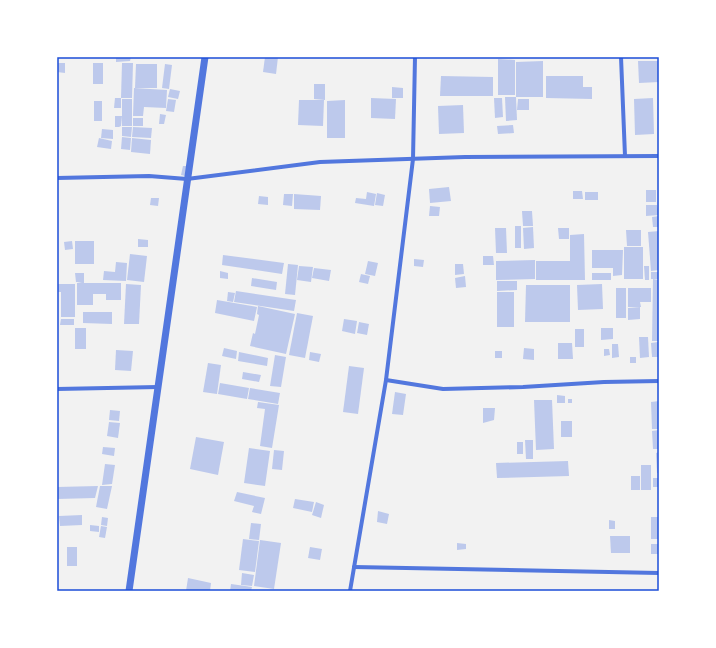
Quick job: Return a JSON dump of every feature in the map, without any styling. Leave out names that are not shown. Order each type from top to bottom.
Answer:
[{"type":"street","points":[[129,591],[204,57]]},
{"type":"street","points":[[350,591],[386,380],[413,159],[415,57]]},
{"type":"street","points":[[622,57],[625,156]]},
{"type":"street","points":[[57,178],[149,176],[188,179],[320,162],[413,159],[659,156]]},
{"type":"street","points":[[386,380],[443,389],[659,381]]},
{"type":"street","points":[[57,389],[158,387]]},
{"type":"street","points":[[354,567],[659,573]]},
{"type":"building","points":[[116,57],[131,57],[130,61],[116,62]]},
{"type":"building","points":[[265,57],[278,57],[276,74],[263,72]]},
{"type":"building","points":[[498,59],[515,60],[515,95],[498,95]]},
{"type":"building","points":[[543,61],[543,97],[516,97],[516,62]]},
{"type":"building","points":[[638,61],[659,61],[659,82],[639,83]]},
{"type":"building","points":[[57,63],[65,63],[65,73],[57,72]]},
{"type":"building","points":[[93,63],[103,63],[103,84],[93,84]]},
{"type":"building","points":[[122,63],[133,63],[132,98],[121,98]]},
{"type":"building","points":[[136,64],[157,64],[157,88],[135,88]]},
{"type":"building","points":[[165,64],[172,65],[169,89],[162,88]]},
{"type":"building","points":[[441,76],[493,77],[493,96],[440,96]]},
{"type":"building","points":[[546,76],[583,76],[583,87],[592,87],[592,99],[546,98]]},
{"type":"building","points":[[314,84],[325,84],[325,100],[314,99]]},
{"type":"building","points":[[392,87],[403,88],[403,98],[392,98]]},
{"type":"building","points":[[134,88],[167,90],[166,108],[144,107],[143,116],[133,116]]},
{"type":"building","points":[[170,89],[180,91],[178,99],[168,97]]},
{"type":"building","points":[[505,97],[516,97],[517,120],[506,121]]},
{"type":"building","points":[[115,98],[121,98],[121,108],[114,108]]},
{"type":"building","points":[[371,98],[396,99],[395,119],[371,118]]},
{"type":"building","points":[[494,98],[502,98],[503,117],[495,118]]},
{"type":"building","points":[[653,98],[654,134],[635,135],[634,99]]},
{"type":"building","points":[[122,99],[132,99],[132,126],[122,126]]},
{"type":"building","points":[[168,99],[176,100],[174,112],[166,111]]},
{"type":"building","points":[[518,99],[529,99],[529,110],[517,110]]},
{"type":"building","points":[[299,100],[324,100],[323,126],[298,125]]},
{"type":"building","points":[[345,100],[345,138],[327,138],[327,101]]},
{"type":"building","points":[[94,101],[102,101],[102,121],[94,121]]},
{"type":"building","points":[[463,105],[464,133],[439,134],[438,106]]},
{"type":"building","points":[[160,114],[166,115],[164,124],[159,124]]},
{"type":"building","points":[[115,116],[122,116],[121,126],[119,127],[115,127]]},
{"type":"building","points":[[133,118],[143,118],[143,126],[133,126]]},
{"type":"building","points":[[513,125],[514,133],[498,134],[497,126]]},
{"type":"building","points":[[122,127],[132,127],[131,137],[122,136]]},
{"type":"building","points":[[133,127],[152,128],[151,138],[132,137]]},
{"type":"building","points":[[102,129],[113,130],[113,139],[101,138]]},
{"type":"building","points":[[122,137],[131,138],[130,150],[121,149]]},
{"type":"building","points":[[99,138],[112,141],[111,149],[97,147]]},
{"type":"building","points":[[132,138],[151,140],[150,154],[131,152]]},
{"type":"building","points":[[183,166],[187,166],[185,176],[181,175]]},
{"type":"building","points":[[449,187],[451,201],[430,203],[429,189]]},
{"type":"building","points":[[646,190],[656,190],[656,202],[646,202]]},
{"type":"building","points":[[573,191],[582,191],[583,199],[573,199]]},
{"type":"building","points":[[367,192],[376,194],[374,206],[355,203],[356,198],[366,199]]},
{"type":"building","points":[[585,192],[598,192],[598,200],[585,200]]},
{"type":"building","points":[[377,193],[385,195],[383,206],[375,205]]},
{"type":"building","points":[[284,194],[293,194],[292,206],[283,205]]},
{"type":"building","points":[[294,194],[321,196],[320,210],[294,209]]},
{"type":"building","points":[[259,196],[268,197],[268,205],[258,204]]},
{"type":"building","points":[[151,198],[159,198],[158,206],[150,205]]},
{"type":"building","points":[[646,205],[657,205],[659,215],[646,216]]},
{"type":"building","points":[[430,206],[440,207],[439,216],[429,216]]},
{"type":"building","points":[[522,211],[532,211],[533,226],[523,226]]},
{"type":"building","points":[[659,216],[659,227],[653,227],[652,217]]},
{"type":"building","points":[[515,226],[521,226],[521,248],[515,248]]},
{"type":"building","points":[[533,227],[534,248],[524,249],[523,228]]},
{"type":"building","points":[[495,228],[506,228],[507,253],[496,253]]},
{"type":"building","points":[[558,228],[569,228],[569,239],[559,239]]},
{"type":"building","points":[[626,230],[641,230],[641,246],[627,246]]},
{"type":"building","points":[[659,231],[659,270],[651,271],[648,232]]},
{"type":"building","points":[[584,234],[585,280],[536,280],[536,261],[570,261],[570,235]]},
{"type":"building","points":[[138,239],[148,240],[148,247],[138,247]]},
{"type":"building","points":[[72,241],[73,249],[65,250],[64,242]]},
{"type":"building","points":[[75,241],[94,241],[94,264],[75,264]]},
{"type":"building","points":[[624,247],[643,247],[643,279],[624,279]]},
{"type":"building","points":[[592,250],[623,250],[622,275],[613,276],[613,268],[592,268]]},
{"type":"building","points":[[130,254],[147,256],[144,282],[127,280]]},
{"type":"building","points":[[223,255],[284,263],[282,274],[222,265]]},
{"type":"building","points":[[483,256],[493,256],[494,265],[483,265]]},
{"type":"building","points":[[414,259],[424,260],[423,267],[414,266]]},
{"type":"building","points":[[535,260],[535,279],[496,280],[496,261]]},
{"type":"building","points":[[368,261],[378,263],[375,276],[365,274]]},
{"type":"building","points":[[116,262],[127,263],[126,281],[103,280],[104,271],[115,272]]},
{"type":"building","points":[[288,264],[298,265],[295,295],[285,294]]},
{"type":"building","points":[[455,264],[463,264],[464,274],[455,275]]},
{"type":"building","points":[[299,266],[313,267],[311,282],[297,280]]},
{"type":"building","points":[[644,266],[649,266],[649,280],[645,280]]},
{"type":"building","points":[[314,268],[331,270],[329,281],[312,278]]},
{"type":"building","points":[[220,271],[228,273],[228,279],[220,278]]},
{"type":"building","points":[[651,272],[659,272],[659,279],[651,279]]},
{"type":"building","points":[[75,273],[84,273],[84,283],[121,283],[121,300],[106,300],[106,294],[93,294],[93,305],[77,305],[77,283],[82,282],[76,282]]},
{"type":"building","points":[[592,273],[611,273],[611,280],[592,280]]},
{"type":"building","points":[[361,274],[370,276],[368,284],[359,282]]},
{"type":"building","points":[[465,276],[466,287],[456,288],[455,278]]},
{"type":"building","points":[[252,278],[277,282],[276,290],[251,286]]},
{"type":"building","points":[[653,279],[659,280],[659,341],[652,341]]},
{"type":"building","points":[[497,281],[517,281],[517,290],[497,291]]},
{"type":"building","points":[[57,284],[75,284],[75,317],[61,317],[61,292],[57,292]]},
{"type":"building","points":[[126,284],[141,285],[139,324],[124,324]]},
{"type":"building","points":[[602,284],[603,309],[578,310],[577,285]]},
{"type":"building","points":[[526,285],[570,285],[570,322],[525,322]]},
{"type":"building","points":[[616,288],[626,288],[626,318],[616,318]]},
{"type":"building","points":[[628,288],[651,288],[651,302],[640,302],[641,307],[628,307]]},
{"type":"building","points":[[236,291],[296,300],[294,311],[234,302]]},
{"type":"building","points":[[228,292],[235,293],[233,302],[227,301]]},
{"type":"building","points":[[497,292],[514,292],[514,327],[497,327]]},
{"type":"building","points":[[217,300],[257,307],[254,321],[215,313]]},
{"type":"building","points":[[258,306],[295,314],[286,354],[250,346],[253,333],[255,334],[259,315],[257,314]]},
{"type":"building","points":[[640,307],[640,319],[628,320],[628,308]]},
{"type":"building","points":[[83,312],[112,312],[112,324],[83,323]]},
{"type":"building","points":[[297,313],[313,316],[305,358],[289,355]]},
{"type":"building","points":[[61,319],[74,319],[74,325],[60,325]]},
{"type":"building","points":[[344,319],[357,321],[355,334],[342,331]]},
{"type":"building","points":[[359,322],[369,324],[367,335],[357,333]]},
{"type":"building","points":[[75,328],[86,328],[86,349],[75,349]]},
{"type":"building","points":[[601,328],[613,328],[613,339],[601,340]]},
{"type":"building","points":[[575,329],[584,329],[584,347],[575,347]]},
{"type":"building","points":[[639,337],[648,337],[649,357],[640,358]]},
{"type":"building","points":[[658,342],[659,357],[652,357],[651,343]]},
{"type":"building","points":[[558,343],[572,343],[573,359],[558,359]]},
{"type":"building","points":[[612,344],[618,344],[619,357],[612,358]]},
{"type":"building","points":[[224,348],[237,351],[236,359],[222,356]]},
{"type":"building","points":[[524,348],[534,349],[534,360],[523,359]]},
{"type":"building","points":[[604,349],[609,349],[610,355],[604,356]]},
{"type":"building","points":[[116,350],[133,351],[131,371],[115,370]]},
{"type":"building","points":[[495,351],[502,351],[502,358],[495,358]]},
{"type":"building","points":[[239,352],[268,358],[267,366],[238,361]]},
{"type":"building","points":[[310,352],[321,354],[319,362],[309,360]]},
{"type":"building","points":[[275,355],[286,357],[281,387],[270,386]]},
{"type":"building","points":[[630,357],[636,357],[636,363],[630,363]]},
{"type":"building","points":[[208,363],[221,365],[217,394],[203,392]]},
{"type":"building","points":[[349,366],[364,368],[358,414],[343,412]]},
{"type":"building","points":[[243,372],[261,375],[259,382],[242,379]]},
{"type":"building","points":[[220,383],[249,388],[247,399],[218,394]]},
{"type":"building","points":[[250,388],[280,393],[278,404],[248,399]]},
{"type":"building","points":[[395,392],[406,394],[403,415],[392,414]]},
{"type":"building","points":[[557,395],[565,396],[565,403],[557,403]]},
{"type":"building","points":[[568,399],[572,399],[572,403],[568,403]]},
{"type":"building","points":[[534,400],[552,400],[554,449],[536,450]]},
{"type":"building","points":[[659,401],[659,429],[652,429],[651,402]]},
{"type":"building","points":[[258,402],[279,405],[272,448],[260,446],[265,409],[257,408]]},
{"type":"building","points":[[483,408],[495,408],[494,420],[483,423]]},
{"type":"building","points":[[110,410],[120,411],[119,421],[109,420]]},
{"type":"building","points":[[561,421],[572,421],[572,437],[561,437]]},
{"type":"building","points":[[109,422],[120,423],[118,438],[107,436]]},
{"type":"building","points":[[659,430],[659,449],[653,449],[652,431]]},
{"type":"building","points":[[196,437],[224,442],[218,475],[190,469]]},
{"type":"building","points":[[525,440],[533,440],[533,459],[526,459]]},
{"type":"building","points":[[517,442],[523,442],[523,454],[517,454]]},
{"type":"building","points":[[103,447],[115,448],[114,456],[102,454]]},
{"type":"building","points":[[249,448],[270,451],[265,486],[244,483]]},
{"type":"building","points":[[274,450],[284,451],[282,470],[272,469]]},
{"type":"building","points":[[659,452],[659,473],[657,473],[656,453]]},
{"type":"building","points":[[568,461],[569,476],[497,478],[496,463]]},
{"type":"building","points":[[105,464],[115,465],[112,484],[102,485]]},
{"type":"building","points":[[641,465],[651,465],[651,490],[641,490]]},
{"type":"building","points":[[631,476],[640,476],[640,490],[631,490]]},
{"type":"building","points":[[653,478],[659,478],[659,487],[653,487]]},
{"type":"building","points":[[98,486],[95,498],[57,499],[57,487]]},
{"type":"building","points":[[100,486],[112,486],[107,509],[96,507]]},
{"type":"building","points":[[237,492],[265,498],[261,514],[252,512],[254,506],[234,501]]},
{"type":"building","points":[[295,499],[314,502],[312,512],[293,508]]},
{"type":"building","points":[[316,502],[324,505],[321,518],[312,515]]},
{"type":"building","points":[[378,511],[389,514],[387,524],[377,522]]},
{"type":"building","points":[[82,515],[82,525],[60,526],[59,516]]},
{"type":"building","points":[[102,517],[108,518],[107,526],[101,525]]},
{"type":"building","points":[[651,517],[659,517],[659,539],[651,539]]},
{"type":"building","points":[[609,520],[615,521],[615,529],[609,529]]},
{"type":"building","points":[[251,523],[261,524],[259,540],[249,539]]},
{"type":"building","points":[[90,525],[99,526],[99,532],[90,531]]},
{"type":"building","points":[[101,526],[107,527],[105,538],[99,537]]},
{"type":"building","points":[[610,536],[630,536],[630,553],[611,553]]},
{"type":"building","points":[[243,539],[259,541],[255,572],[239,570]]},
{"type":"building","points":[[260,540],[281,543],[274,589],[254,586]]},
{"type":"building","points":[[457,543],[466,544],[466,549],[457,550]]},
{"type":"building","points":[[651,544],[659,544],[659,554],[651,554]]},
{"type":"building","points":[[67,547],[77,547],[77,566],[67,566]]},
{"type":"building","points":[[310,547],[322,549],[320,560],[308,558]]},
{"type":"building","points":[[242,573],[254,575],[252,586],[241,585]]},
{"type":"building","points":[[188,578],[211,583],[210,591],[186,591]]},
{"type":"building","points":[[231,584],[252,587],[251,591],[230,591]]}]
